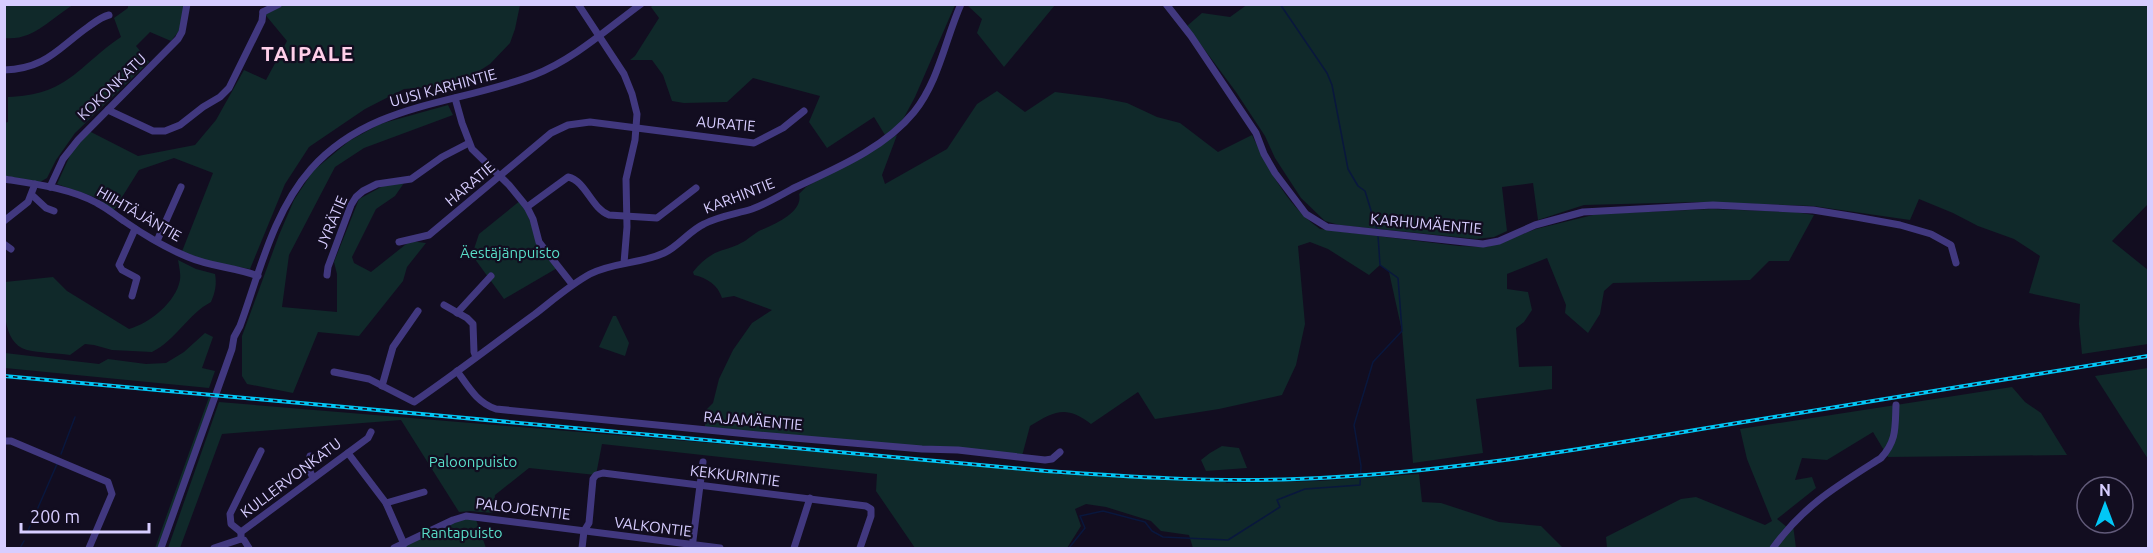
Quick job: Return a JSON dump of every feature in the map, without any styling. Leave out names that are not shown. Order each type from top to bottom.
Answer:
[{"type":"street","name":"KOKONKATU","points":[[50,187],[70,149],[178,39],[182,32],[187,4]]},
{"type":"street","points":[[108,110],[153,131],[165,131],[180,125],[203,107],[220,98],[229,88],[262,21],[263,12],[258,4]]},
{"type":"street","points":[[263,12],[279,4]]},
{"type":"street","points":[[578,4],[624,74],[637,114],[635,140],[626,179],[627,216],[624,263]]},
{"type":"street","name":"UUSI KARHINTIE","points":[[161,549],[232,349],[238,339],[240,326],[274,232],[289,201],[311,169],[332,149],[359,129],[377,120],[414,108],[496,88],[537,74],[563,60],[641,4]]},
{"type":"street","name":"KARHINTIE","points":[[382,386],[414,402],[573,284],[600,269],[664,253],[701,225],[754,208],[827,173],[896,132],[915,111],[927,92],[940,64],[961,4]]},
{"type":"street","name":"KARHUMÄENTIE","points":[[1166,4],[1191,36],[1256,133],[1275,173],[1306,213],[1327,227],[1483,244],[1499,241],[1535,225],[1599,209],[1713,205],[1778,208],[1813,210],[1856,217],[1900,225],[1931,234],[1951,245],[1956,262]]},
{"type":"street","points":[[4,69],[28,66],[49,58],[80,32],[109,15]]},
{"type":"street","points":[[455,98],[469,143],[478,156],[527,207],[539,242],[573,284]]},
{"type":"street","name":"AURATIE","points":[[551,133],[568,125],[582,122],[754,143],[783,128],[804,111]]},
{"type":"street","name":"HARATIE","points":[[399,242],[429,235],[551,133]]},
{"type":"street","name":"JYRÄTIE","points":[[327,275],[356,197],[377,184],[411,179],[442,157],[469,143]]},
{"type":"street","points":[[527,207],[568,177],[575,180],[602,212],[657,218],[696,188]]},
{"type":"street","name":"HIIHTÄJÄNTIE","points":[[4,179],[50,187],[98,203],[135,229],[202,263],[258,276]]},
{"type":"street","points":[[4,221],[24,206],[32,195],[35,184]]},
{"type":"street","points":[[157,241],[181,187]]},
{"type":"street","points":[[32,195],[46,208],[54,211]]},
{"type":"street","points":[[132,296],[137,278],[122,270],[119,265],[135,229]]},
{"type":"street","points":[[457,313],[491,276]]},
{"type":"street","points":[[444,305],[473,324],[476,357]]},
{"type":"street","points":[[334,372],[369,380],[382,386],[393,347],[418,311]]},
{"type":"street","name":"RAJAMÄENTIE","points":[[457,371],[477,399],[486,406],[496,409],[922,450],[958,450],[1045,460],[1052,459],[1060,452]]},
{"type":"street","points":[[1773,549],[1799,515],[1890,450],[1895,429],[1896,405]]},
{"type":"street","name":"KULLERVONKATU","points":[[249,549],[241,535],[368,438],[371,432]]},
{"type":"street","points":[[4,441],[11,441],[108,482],[111,494],[89,549]]},
{"type":"street","points":[[214,549],[241,535],[231,524],[230,514],[261,451]]},
{"type":"street","points":[[348,453],[386,503],[404,544]]},
{"type":"street","points":[[310,456],[308,467],[313,478]]},
{"type":"street","points":[[692,547],[703,462]]},
{"type":"street","name":"KEKKURINTIE","points":[[584,531],[589,523],[593,479],[596,475],[603,473],[862,505],[871,509],[871,516],[860,549]]},
{"type":"street","points":[[386,503],[424,492]]},
{"type":"street","points":[[794,549],[810,498]]},
{"type":"street","name":"PALOJOENTIE","points":[[394,549],[466,516],[584,531]]},
{"type":"street","points":[[582,549],[584,531]]},
{"type":"street","name":"VALKONTIE","points":[[584,531],[720,549]]},
{"type":"green space","points":[[5,4],[73,5],[33,33],[5,38]]},
{"type":"green space","points":[[1248,4],[2148,5],[2148,204],[2112,241],[2148,270],[2148,344],[2082,354],[2080,304],[2029,293],[2040,256],[2014,239],[1978,226],[1919,199],[1910,220],[1813,206],[1697,202],[1584,205],[1538,220],[1533,183],[1502,187],[1507,231],[1494,237],[1476,239],[1339,225],[1325,221],[1301,198],[1236,92],[1187,26],[1202,13],[1230,17]]},
{"type":"green space","points":[[128,5],[185,5],[179,31],[171,41],[150,32],[136,46],[149,62],[75,133],[56,160],[47,178],[40,182],[5,176],[4,123],[8,122],[8,97],[45,91],[71,78],[121,37],[114,18],[128,8]]},
{"type":"green space","points":[[279,5],[520,5],[510,43],[490,64],[457,85],[404,89],[365,109],[309,147],[285,184],[250,269],[181,254],[213,173],[174,158],[139,170],[112,213],[100,199],[57,184],[72,151],[89,131],[138,156],[195,145],[216,120],[244,70],[266,80],[287,41],[263,12]]},
{"type":"green space","points":[[653,5],[955,5],[915,97],[901,123],[885,135],[874,117],[827,148],[809,122],[820,96],[753,78],[727,102],[672,101],[663,75],[652,60],[630,60],[635,56],[659,18],[651,7]]},
{"type":"green space","points":[[967,5],[1055,5],[1004,67],[977,33],[982,19]]},
{"type":"green space","points":[[997,91],[1025,112],[1055,92],[1127,103],[1157,117],[1180,123],[1218,152],[1252,135],[1272,174],[1288,198],[1308,220],[1320,229],[1459,246],[1487,247],[1536,229],[1597,214],[1712,209],[1795,212],[1814,215],[1789,261],[1769,261],[1750,280],[1613,283],[1604,291],[1600,314],[1588,333],[1565,313],[1566,305],[1547,258],[1507,274],[1507,289],[1528,292],[1532,310],[1524,322],[1516,328],[1519,367],[1552,366],[1552,389],[1476,399],[1483,453],[1413,463],[1402,331],[1389,272],[1380,265],[1369,275],[1328,249],[1310,242],[1298,246],[1305,324],[1296,365],[1282,395],[1219,409],[1155,419],[1138,392],[1091,424],[1067,412],[1054,414],[1039,421],[1030,426],[1022,456],[705,430],[705,411],[713,403],[719,379],[733,350],[752,323],[772,310],[734,296],[722,298],[718,289],[711,283],[694,275],[695,269],[715,253],[738,245],[758,231],[786,217],[797,207],[799,194],[806,187],[897,135],[882,175],[885,184],[947,149],[977,104]]},
{"type":"green space","points":[[448,105],[453,115],[364,148],[335,167],[289,255],[282,307],[337,312],[337,274],[334,262],[359,199],[383,186],[404,183],[395,196],[376,209],[352,257],[354,263],[371,272],[410,241],[426,243],[407,267],[403,281],[359,336],[318,332],[293,393],[247,384],[242,376],[242,336],[294,200],[313,171],[349,141],[380,124]]},
{"type":"green space","name":"Äestäjänpuisto","points":[[521,200],[539,242],[559,267],[504,299],[472,255],[479,234]]},
{"type":"green space","points":[[178,260],[196,269],[215,274],[214,295],[211,302],[195,313],[168,341],[152,352],[112,350],[85,344],[70,355],[32,351],[19,346],[8,331],[5,282],[53,277],[67,291],[129,329],[153,317],[168,304],[180,280]]},
{"type":"green space","points":[[613,316],[616,316],[629,343],[625,356],[599,347]]},
{"type":"green space","points":[[205,333],[213,337],[202,368],[215,371],[209,388],[5,368],[5,353],[99,364],[108,359],[146,364],[166,363],[184,352]]},
{"type":"green space","points":[[2148,368],[2148,459],[2095,376]]},
{"type":"green space","points":[[2012,387],[2025,402],[2041,413],[2067,455],[1888,457],[1873,432],[1827,460],[1802,458],[1795,480],[1812,477],[1816,488],[1777,519],[1788,528],[1793,525],[1796,548],[1607,548],[1606,537],[1681,499],[1696,497],[1765,525],[1772,521],[1747,459],[1740,429]]},
{"type":"green space","points":[[209,397],[213,397],[159,548],[155,548]]},
{"type":"green space","name":"Paloonpuisto","points":[[219,402],[1046,471],[1062,475],[1065,472],[1163,479],[1225,480],[1226,483],[1318,481],[1419,474],[1422,502],[1441,503],[1499,522],[1541,526],[1563,548],[1193,548],[1189,535],[1161,531],[1151,521],[1106,507],[1086,504],[1075,509],[1081,526],[1067,548],[915,548],[876,491],[877,474],[602,444],[596,475],[529,468],[495,495],[493,513],[459,512],[401,420],[222,434],[180,548],[168,548]]},
{"type":"green space","points":[[1222,446],[1239,448],[1247,468],[1206,471],[1201,460]]},
{"type":"green space","name":"Rantapuisto","points":[[475,517],[486,548],[394,548],[453,520]]},
{"type":"waterway","points":[[1280,4],[1327,73],[1332,85],[1348,169],[1358,186],[1365,191],[1377,230]]},
{"type":"waterway","points":[[1069,548],[1085,528],[1080,516],[1103,511],[1145,522],[1152,531],[1163,537],[1228,540],[1280,507],[1277,500],[1305,489],[1360,485],[1361,466],[1354,425],[1373,362],[1402,331],[1398,278],[1380,265],[1378,235]]},
{"type":"waterway","points":[[61,454],[75,417]]},
{"type":"waterway","points":[[27,533],[57,464]]},
{"type":"waterway","points":[[20,548],[24,541]]},
{"type":"railway","points":[[4,376],[1046,471],[1172,478],[1266,480],[1400,472],[1503,460],[2148,356]]},
{"type":"district","name":"TAIPALE","points":[[308,54]]}]
